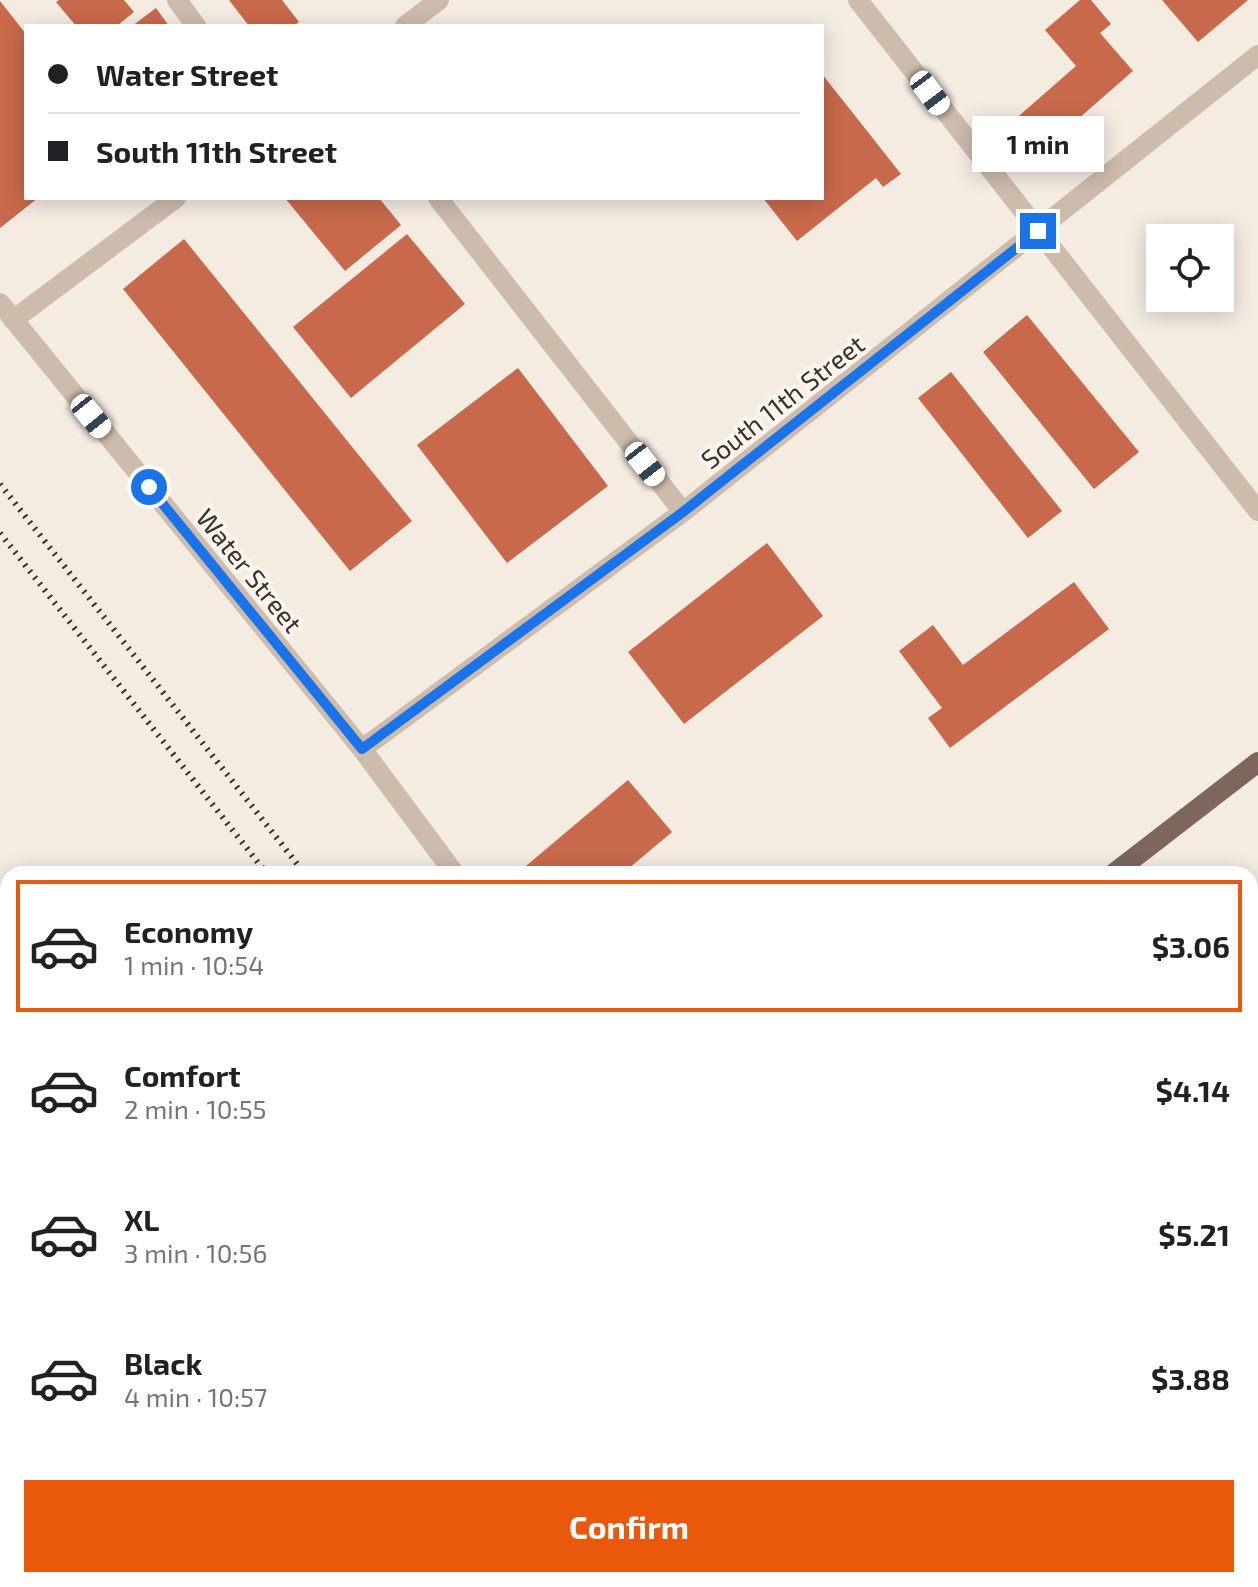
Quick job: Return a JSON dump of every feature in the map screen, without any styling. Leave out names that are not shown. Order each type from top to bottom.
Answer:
[{"type":"main road","points":[[1123,866],[1258,762]]},
{"type":"street","points":[[177,0],[195,24]]},
{"type":"street","points":[[408,24],[439,0]]},
{"type":"street","points":[[858,0],[1258,511]]},
{"type":"street","name":"South 11th Street","points":[[362,749],[683,512],[1258,55]]},
{"type":"street","points":[[13,320],[173,200]]},
{"type":"street","points":[[440,200],[683,512]]},
{"type":"street","name":"Water Street","points":[[0,303],[362,749],[449,866]]},
{"type":"building","points":[[124,0],[134,12],[119,24],[74,24],[56,2]]},
{"type":"building","points":[[229,0],[282,0],[299,22],[296,24],[247,24]]},
{"type":"building","points":[[1080,0],[1091,0],[1111,24],[1100,33],[1133,71],[1039,153],[1012,122],[1076,66],[1045,30]]},
{"type":"building","points":[[1162,0],[1248,0],[1198,42]]},
{"type":"building","points":[[0,1],[24,31],[24,200],[35,200],[0,228]]},
{"type":"building","points":[[156,8],[168,24],[135,24]]},
{"type":"building","points":[[824,77],[901,174],[883,187],[876,178],[797,241],[765,200],[824,200]]},
{"type":"building","points":[[287,200],[381,200],[401,225],[345,271]]},
{"type":"building","points":[[407,234],[465,304],[351,398],[293,327]]},
{"type":"building","points":[[184,239],[412,521],[350,571],[123,289]]},
{"type":"building","points":[[1027,315],[1139,452],[1094,489],[983,352]]},
{"type":"building","points":[[518,368],[608,486],[507,563],[417,445]]},
{"type":"building","points":[[951,372],[1062,511],[1028,538],[918,398]]},
{"type":"building","points":[[767,543],[823,616],[684,724],[628,652]]},
{"type":"building","points":[[1074,582],[1109,629],[950,748],[928,718],[942,708],[899,651],[933,625],[963,665]]},
{"type":"building","points":[[628,780],[672,832],[632,866],[526,866]]},
{"type":"railway","points":[[0,484],[299,866]]},
{"type":"railway","points":[[0,533],[261,866]]},
{"type":"route","points":[[149,487],[362,749],[683,512],[1038,231]]}]
